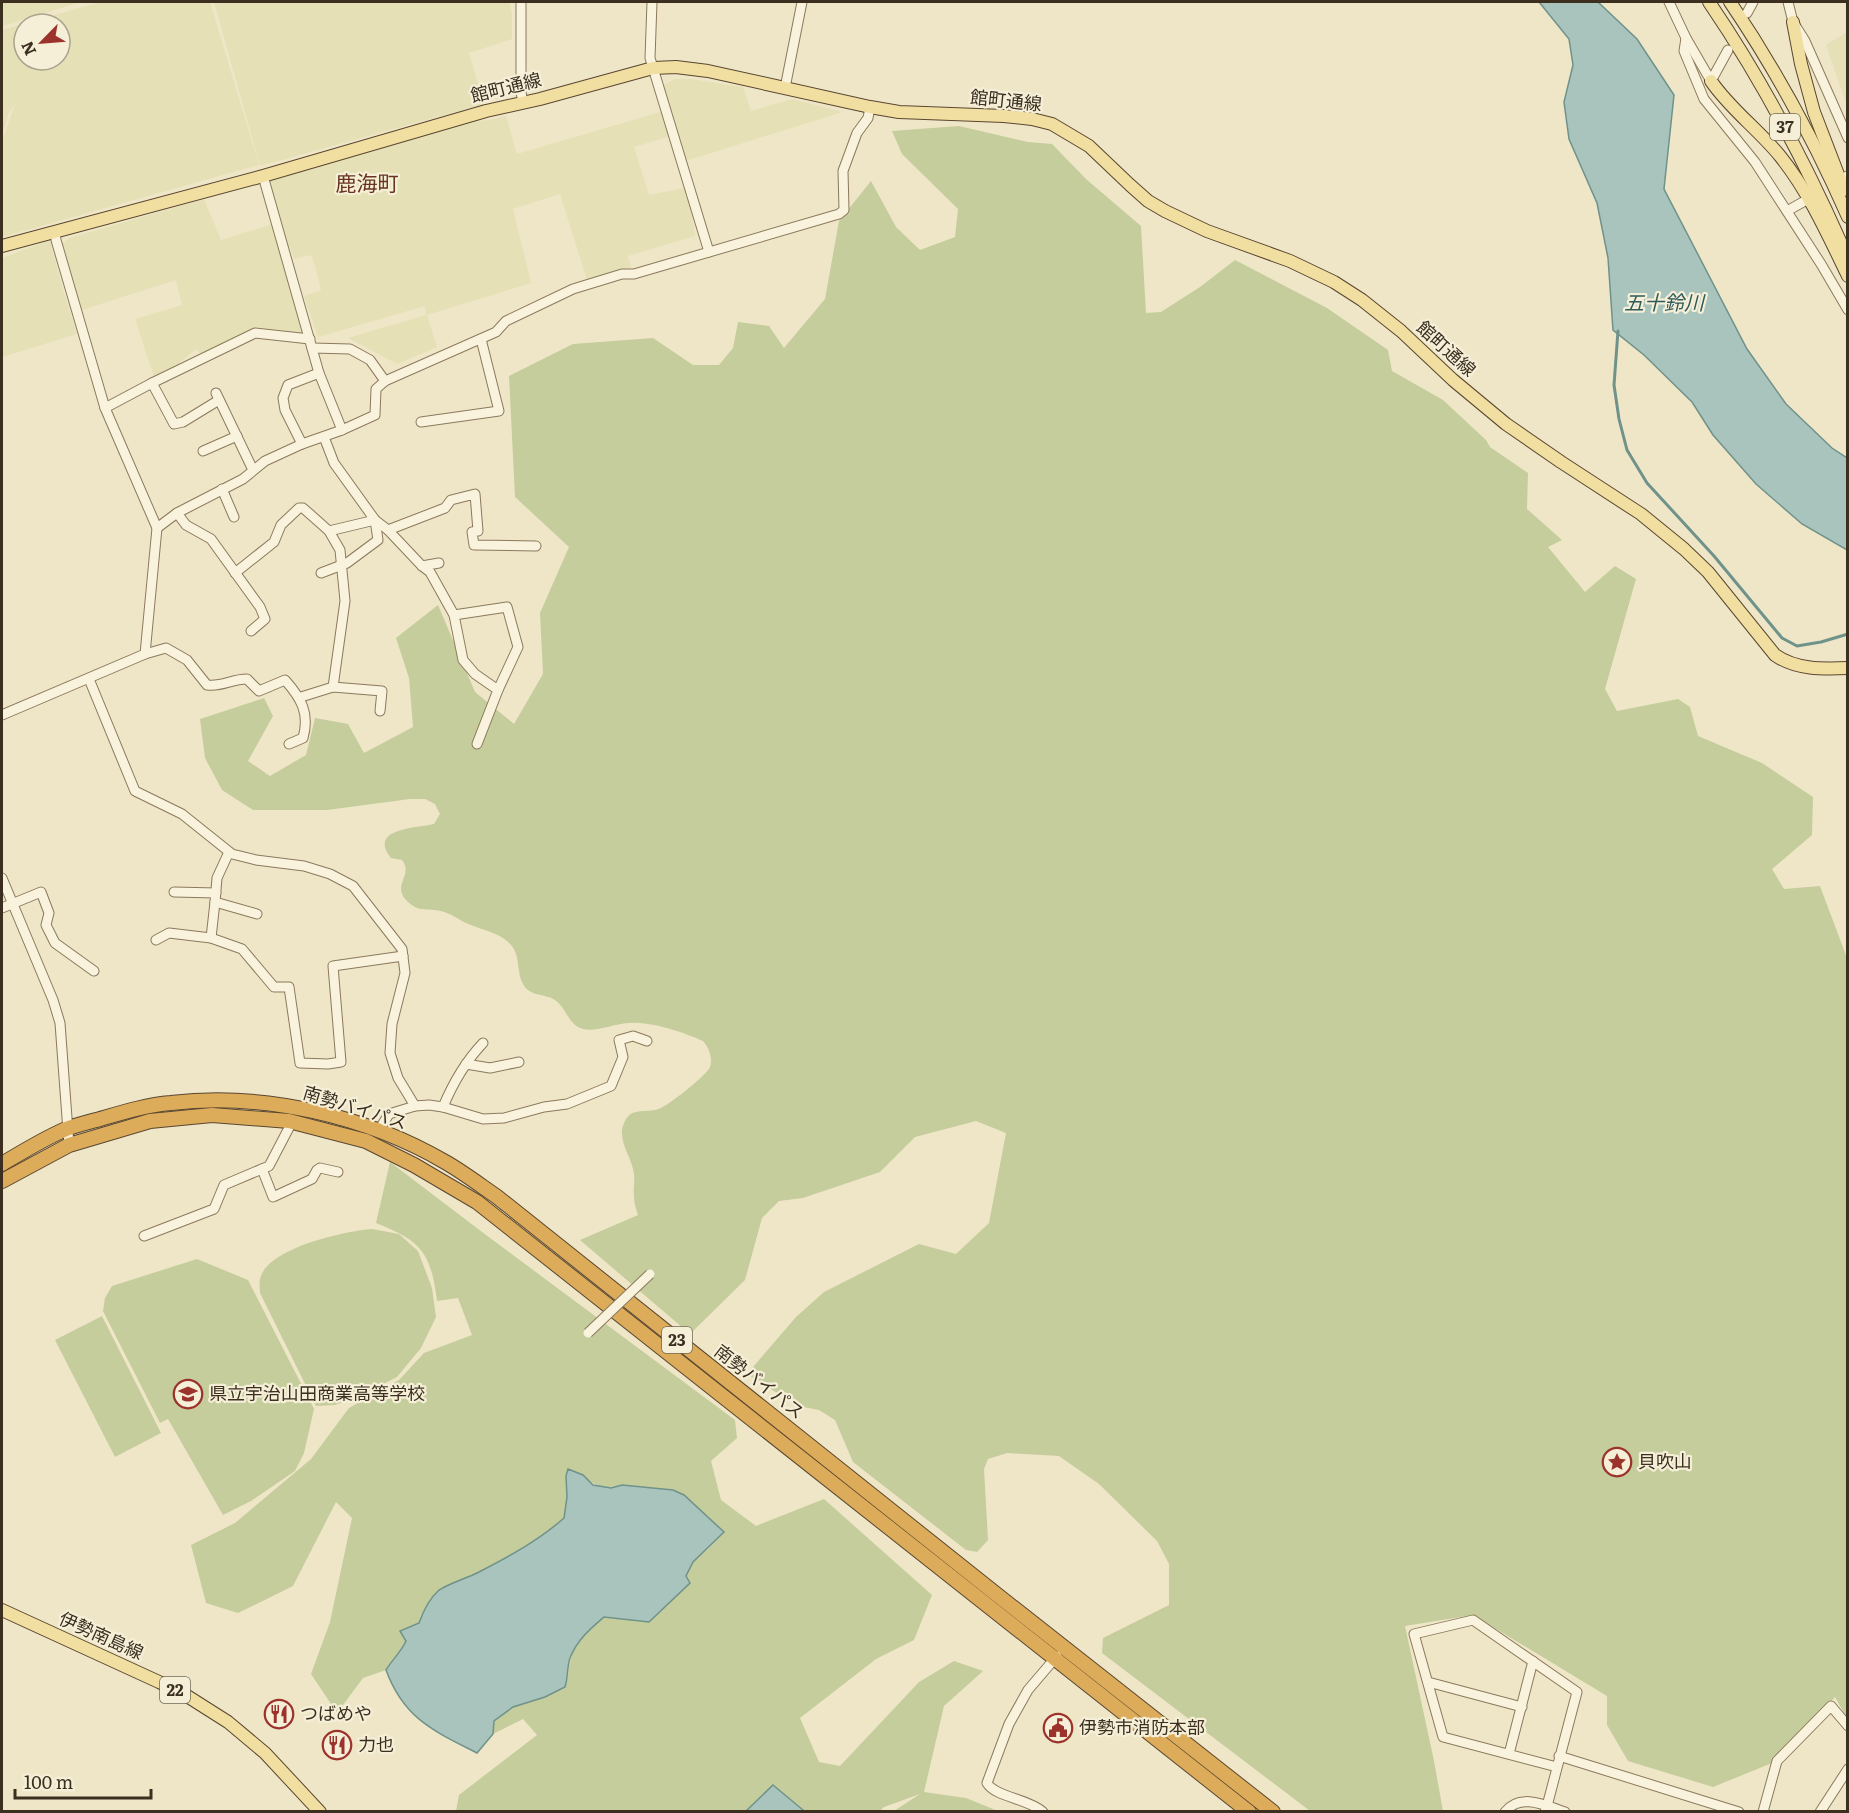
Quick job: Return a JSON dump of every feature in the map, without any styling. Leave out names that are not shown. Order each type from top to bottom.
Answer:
[{"type":"highway","name":"南勢バイパス","points":[[2,1164],[69,1128],[151,1106],[219,1100],[280,1105],[333,1116],[379,1130],[448,1163],[496,1197],[1060,1653],[1249,1812]]},
{"type":"highway","name":"南勢バイパス","points":[[2,1181],[69,1145],[150,1121],[212,1115],[291,1122],[366,1141],[414,1165],[477,1202],[1060,1653],[1273,1812]]},
{"type":"main road","name":"37","points":[[1709,2],[1766,90],[1818,191],[1848,259]]},
{"type":"main road","name":"37","points":[[1730,2],[1808,132],[1848,217]]},
{"type":"main road","points":[[1793,22],[1814,112],[1848,199]]},
{"type":"main road","name":"館町通線","points":[[2,246],[263,176],[486,111],[653,68],[676,67],[708,71],[870,107],[921,114],[1032,119],[1052,124],[1089,146],[1148,201],[1166,212],[1207,231],[1290,261],[1334,282],[1362,300],[1401,331],[1453,380],[1506,424],[1641,514],[1669,536],[1708,572],[1775,655],[1798,666],[1848,668]]},
{"type":"main road","points":[[1711,81],[1723,99],[1756,130],[1797,180],[1814,208],[1848,276]]},
{"type":"main road","name":"伊勢南島線","points":[[2,1610],[187,1696],[220,1717],[265,1753],[320,1812]]},
{"type":"street","points":[[521,2],[523,103]]},
{"type":"street","points":[[652,2],[650,58],[709,252]]},
{"type":"street","points":[[785,88],[802,2]]},
{"type":"street","points":[[1669,2],[1686,38],[1711,81]]},
{"type":"street","points":[[1747,13],[1754,2]]},
{"type":"street","points":[[1788,2],[1793,22],[1805,41],[1848,138]]},
{"type":"street","points":[[1686,38],[1684,51],[1704,99],[1755,162],[1848,310]]},
{"type":"street","points":[[1711,81],[1728,50]]},
{"type":"street","points":[[157,528],[177,513],[243,479],[265,461],[375,415],[376,389],[385,381],[496,332],[506,321],[573,289],[622,274],[634,274],[839,214],[844,210],[843,171],[857,133],[868,118],[870,107]]},
{"type":"street","points":[[263,176],[319,373],[342,430]]},
{"type":"street","points":[[1787,212],[1803,202]]},
{"type":"street","points":[[56,232],[56,240],[105,408],[157,528],[145,654]]},
{"type":"street","points":[[105,408],[255,333],[350,349],[370,360],[385,381]]},
{"type":"street","points":[[422,422],[499,411],[481,339]]},
{"type":"street","points":[[302,444],[285,410],[283,398],[288,385],[319,373]]},
{"type":"street","points":[[152,383],[174,424],[183,422],[218,396],[253,470]]},
{"type":"street","points":[[203,452],[237,436]]},
{"type":"street","points":[[324,436],[334,463],[375,520],[430,572],[454,615],[463,660],[475,674],[498,690]]},
{"type":"street","points":[[222,489],[234,518]]},
{"type":"street","points":[[388,530],[445,508],[451,500],[475,494],[478,531],[472,532],[474,545],[536,546]]},
{"type":"street","points":[[235,573],[274,542],[281,525],[299,508],[303,508],[329,531],[340,550],[345,602],[333,687]]},
{"type":"street","points":[[177,513],[186,525],[211,539],[260,607],[265,619],[251,632]]},
{"type":"street","points":[[329,531],[375,520]]},
{"type":"street","points":[[321,573],[341,565],[378,540],[375,520]]},
{"type":"street","points":[[422,566],[439,563]]},
{"type":"street","points":[[454,615],[507,607],[518,647],[477,744]]},
{"type":"street","points":[[2,715],[145,654],[166,648],[187,660],[207,685],[218,686],[237,679],[247,679],[259,691],[285,680],[301,697],[307,726],[303,738],[289,744]]},
{"type":"street","points":[[89,678],[135,790],[182,814],[232,854],[256,860],[303,866],[330,874],[352,886],[402,949],[405,974],[392,1024],[390,1053],[398,1078],[415,1106]]},
{"type":"street","points":[[301,697],[333,687],[382,691],[380,711]]},
{"type":"street","points":[[212,938],[217,878],[229,852]]},
{"type":"street","points":[[2,878],[53,999],[60,1023],[69,1145]]},
{"type":"street","points":[[2,908],[41,892],[49,913],[46,925],[55,943],[94,971]]},
{"type":"street","points":[[174,892],[215,897],[257,914]]},
{"type":"street","points":[[156,940],[169,933],[212,938],[242,949],[274,987],[289,987],[300,1063],[341,1062],[333,966],[403,956]]},
{"type":"street","points":[[379,1130],[389,1114],[415,1106],[443,1107],[472,1116],[493,1119],[567,1104],[611,1086],[623,1057],[619,1040],[633,1036],[646,1041]]},
{"type":"street","points":[[443,1107],[452,1086],[483,1043]]},
{"type":"street","points":[[466,1064],[490,1068],[519,1062]]},
{"type":"street","points":[[144,1236],[214,1209],[224,1185],[269,1166],[291,1122]]},
{"type":"street","points":[[261,1169],[273,1197],[312,1179],[320,1168],[338,1172]]},
{"type":"street","points":[[588,1333],[650,1274]]},
{"type":"street","points":[[1546,1809],[1577,1692],[1473,1620],[1414,1634],[1443,1737],[1557,1767]]},
{"type":"street","points":[[1043,1812],[1035,1806],[992,1789],[987,1783],[1009,1724],[1028,1690],[1060,1653]]},
{"type":"street","points":[[1509,1754],[1533,1661]]},
{"type":"street","points":[[1428,1682],[1522,1707]]},
{"type":"street","points":[[1762,1812],[1778,1761],[1831,1706],[1848,1726]]},
{"type":"street","points":[[1560,1756],[1739,1812]]},
{"type":"street","points":[[1820,1812],[1848,1769]]},
{"type":"street","points":[[1505,1812],[1512,1805],[1521,1802],[1532,1802],[1546,1809],[1565,1812]]},
{"type":"shaded area","points":[[2,2],[81,2],[48,12],[12,12],[12,23],[2,26]]},
{"type":"shaded area","points":[[100,2],[210,2],[259,165],[2,237],[2,141],[15,104],[9,113],[2,136],[2,30],[12,27],[12,72],[72,72],[72,12],[65,12]]},
{"type":"shaded area","points":[[214,2],[509,2],[512,13],[512,39],[469,53],[484,104],[260,166]]},
{"type":"shaded area","points":[[1847,32],[1847,106],[1826,45]]},
{"type":"shaded area","points":[[675,79],[691,79],[743,87],[751,111],[792,99],[843,112],[682,162],[674,135],[634,147],[649,195],[689,187],[695,236],[628,256],[631,267],[587,280],[560,194],[513,209],[531,283],[427,315],[437,347],[397,364],[348,338],[426,315],[425,306],[318,337],[304,296],[321,290],[315,266],[311,255],[294,259],[290,246],[284,248],[305,337],[257,327],[202,355],[196,349],[155,380],[135,319],[182,305],[176,280],[82,310],[66,258],[59,246],[69,238],[204,199],[221,240],[276,223],[265,182],[469,122],[506,116],[517,154],[667,110],[661,86]]},
{"type":"shaded area","points":[[50,240],[77,334],[2,357],[2,258]]},
{"type":"green space","points":[[959,126],[1028,142],[1052,144],[1086,179],[1141,226],[1146,313],[1161,312],[1200,287],[1235,260],[1327,308],[1388,350],[1392,371],[1443,400],[1486,440],[1490,447],[1528,473],[1527,509],[1562,540],[1548,547],[1585,592],[1615,566],[1636,579],[1605,689],[1617,711],[1678,699],[1690,707],[1698,736],[1762,763],[1813,797],[1812,835],[1772,869],[1784,889],[1820,886],[1847,958],[1847,1718],[1835,1697],[1777,1761],[1713,1787],[1628,1761],[1607,1725],[1607,1696],[1473,1615],[1405,1626],[1443,1811],[1310,1811],[1102,1653],[1103,1638],[1169,1605],[1169,1564],[1157,1541],[1099,1484],[1059,1456],[1007,1453],[988,1459],[984,1469],[988,1540],[977,1552],[966,1550],[853,1462],[835,1420],[819,1410],[798,1406],[747,1374],[796,1317],[824,1292],[919,1244],[956,1254],[989,1223],[1006,1133],[976,1121],[915,1137],[880,1172],[803,1198],[779,1201],[762,1218],[745,1280],[690,1334],[580,1240],[638,1215],[634,1199],[633,1167],[623,1141],[622,1128],[632,1113],[661,1108],[688,1089],[707,1071],[711,1064],[711,1057],[703,1041],[656,1025],[628,1023],[594,1029],[578,1027],[555,1000],[533,993],[526,988],[521,979],[516,954],[507,941],[448,913],[419,909],[411,905],[401,890],[405,865],[402,860],[391,858],[385,848],[385,841],[398,831],[434,824],[440,814],[435,804],[425,799],[410,799],[327,810],[253,810],[222,790],[205,758],[200,719],[264,698],[273,716],[248,761],[270,776],[306,755],[315,718],[348,724],[364,753],[413,727],[409,678],[396,638],[438,605],[475,692],[514,724],[543,674],[540,613],[569,547],[515,497],[509,376],[573,344],[653,338],[693,365],[719,365],[733,348],[738,322],[769,326],[784,348],[825,299],[839,221],[871,181],[896,227],[920,250],[955,237],[958,209],[902,154],[892,131]]},
{"type":"green space","points":[[390,1162],[735,1420],[737,1438],[711,1461],[721,1500],[756,1526],[824,1499],[932,1595],[914,1640],[876,1659],[800,1718],[819,1762],[840,1766],[919,1682],[954,1661],[983,1671],[944,1706],[924,1792],[966,1798],[998,1811],[894,1811],[920,1794],[884,1807],[880,1811],[803,1811],[753,1806],[746,1811],[456,1811],[459,1795],[537,1735],[523,1719],[493,1734],[494,1721],[513,1707],[545,1697],[568,1677],[569,1666],[578,1642],[604,1617],[649,1622],[686,1576],[693,1562],[724,1532],[622,1485],[601,1486],[592,1483],[583,1475],[566,1476],[567,1497],[564,1518],[519,1550],[469,1577],[452,1583],[438,1593],[423,1613],[419,1623],[400,1631],[406,1641],[386,1670],[363,1678],[337,1713],[311,1674],[330,1622],[352,1518],[336,1502],[293,1586],[238,1613],[206,1603],[191,1545],[235,1523],[311,1459],[349,1408],[399,1380],[424,1353],[472,1335],[458,1298],[437,1301],[431,1271],[421,1250],[404,1236],[376,1223]]},
{"type":"green space","points":[[372,1229],[399,1234],[418,1251],[432,1288],[436,1317],[421,1348],[397,1377],[362,1395],[335,1405],[316,1406],[260,1293],[260,1279],[266,1268],[291,1250],[344,1233]]},
{"type":"green space","points":[[197,1259],[248,1280],[314,1409],[304,1453],[295,1471],[251,1501],[223,1515],[168,1419],[160,1423],[103,1311],[105,1298],[112,1286]]},
{"type":"green space","points":[[102,1316],[161,1433],[115,1457],[55,1340]]},
{"type":"water","name":"五十鈴川","points":[[1539,2],[1598,2],[1637,39],[1674,95],[1664,189],[1747,349],[1786,404],[1832,448],[1847,458],[1847,550],[1802,524],[1756,484],[1713,435],[1692,402],[1644,355],[1613,330],[1608,258],[1597,203],[1569,139],[1564,102],[1573,65],[1569,39]]},
{"type":"water","points":[[568,1469],[583,1475],[593,1485],[611,1488],[622,1485],[673,1490],[684,1495],[724,1532],[693,1562],[686,1576],[690,1583],[649,1622],[604,1617],[584,1635],[576,1646],[569,1661],[565,1687],[545,1697],[513,1707],[494,1721],[493,1734],[477,1753],[434,1730],[411,1712],[393,1687],[386,1670],[406,1641],[400,1631],[419,1623],[427,1606],[438,1591],[511,1555],[564,1518]]},
{"type":"water","points":[[773,1785],[803,1810],[803,1811],[746,1811]]},
{"type":"waterway","points":[[1618,331],[1614,385],[1619,419],[1627,450],[1647,483],[1714,556],[1782,638],[1797,646],[1848,634]]},
{"type":"place","name":"県立宇治山田商業高等学校","points":[[188,1394]]},
{"type":"place","name":"貝吹山","points":[[1617,1462]]},
{"type":"place","name":"つばめや","points":[[279,1714]]},
{"type":"place","name":"伊勢市消防本部","points":[[1058,1728]]},
{"type":"place","name":"力也","points":[[337,1745]]},
{"type":"district","name":"鹿海町","points":[[367,184]]}]
